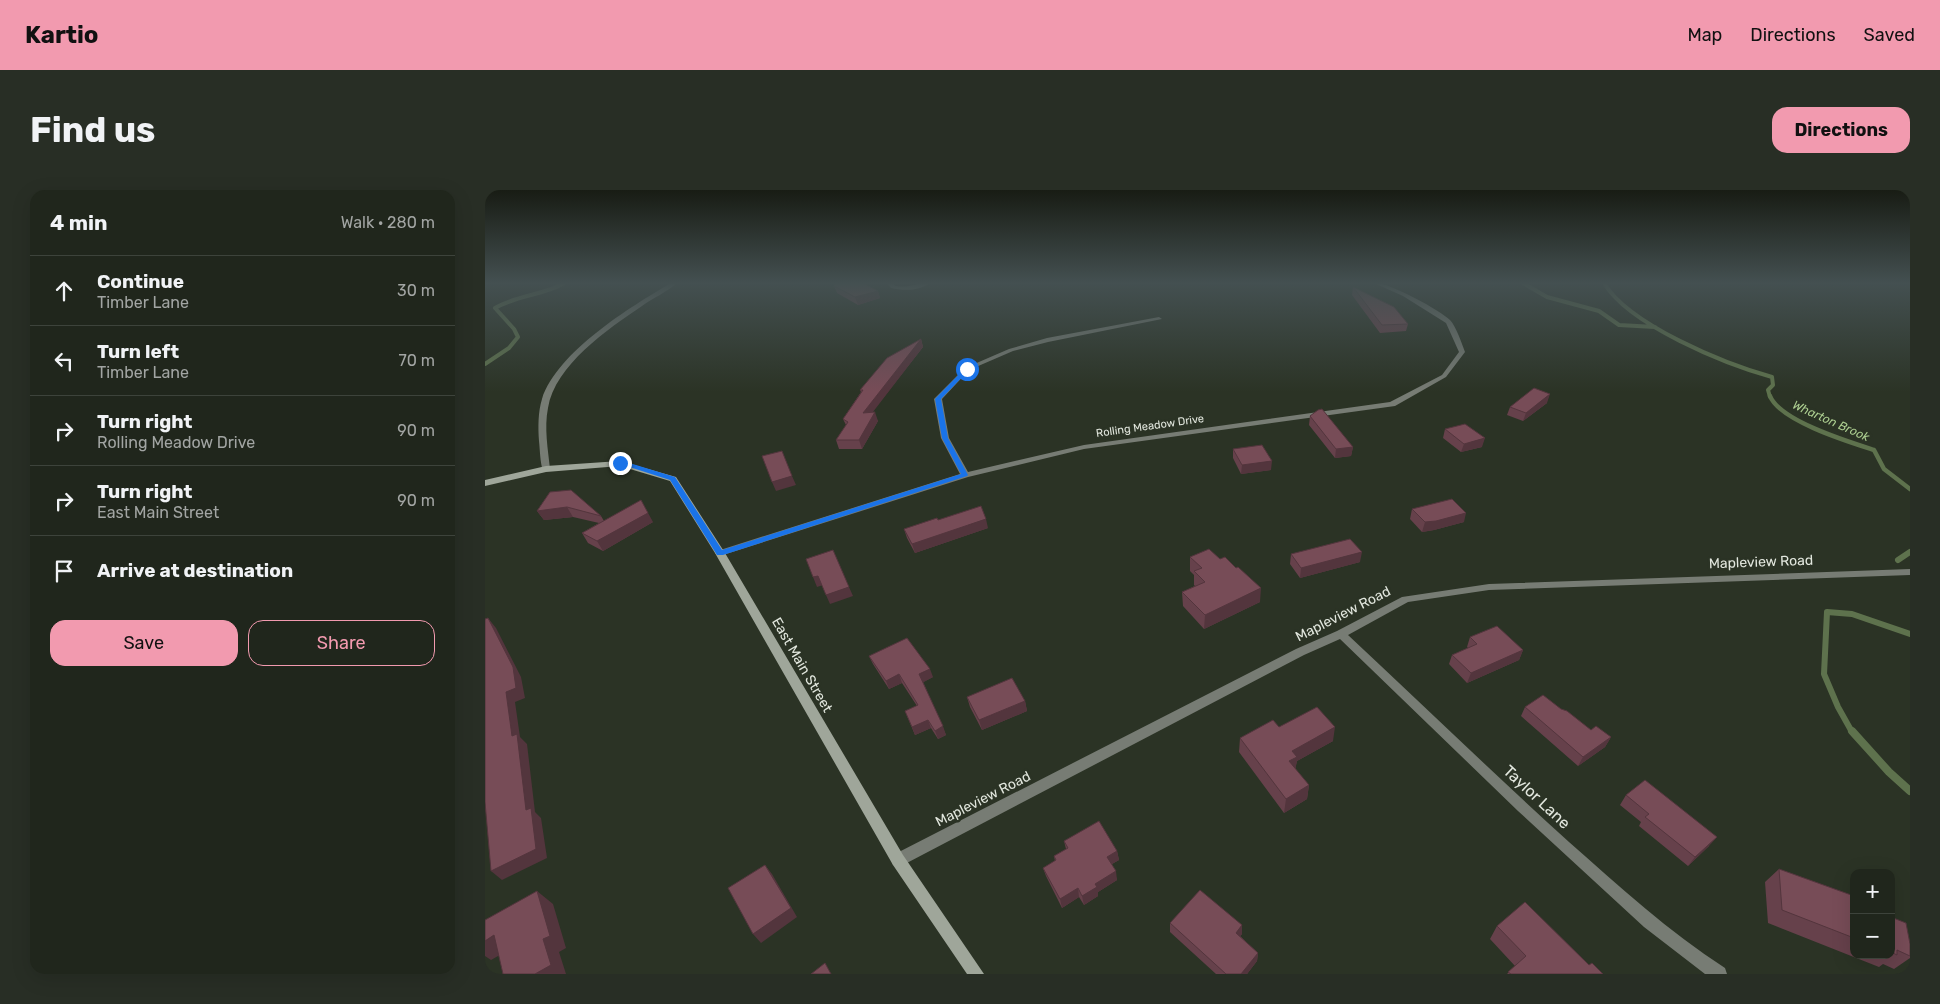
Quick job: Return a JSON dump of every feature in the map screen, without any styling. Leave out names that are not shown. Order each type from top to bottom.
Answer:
[{"type":"main road","name":"East Main Street","points":[[485,483],[546,469],[620,463],[673,479],[720,553],[898,860],[976,974]]},
{"type":"street","points":[[546,469],[543,420],[549,390],[569,363],[597,336],[619,320]]},
{"type":"street","points":[[965,475],[945,438],[938,399],[967,369],[1011,350],[1047,340],[1156,320]]},
{"type":"street","name":"Rolling Meadow Drive","points":[[720,553],[965,475],[1084,447],[1393,404],[1444,376],[1462,352],[1449,322],[1445,320]]},
{"type":"street","name":"Mapleview Road","points":[[898,860],[1406,599],[1489,587],[1910,572]]},
{"type":"street","name":"Taylor Lane","points":[[1341,634],[1517,804],[1632,906],[1698,961],[1719,974]]},
{"type":"building","points":[[1378,320],[1404,320],[1408,324],[1382,325]]},
{"type":"building","points":[[921,339],[863,413],[875,412],[859,440],[836,440],[848,422],[843,419],[863,390],[860,390],[887,358]]},
{"type":"building","points":[[1534,388],[1550,394],[1526,413],[1510,407]]},
{"type":"building","points":[[1322,409],[1353,447],[1336,449],[1310,416]]},
{"type":"building","points":[[1465,424],[1485,438],[1464,444],[1445,429]]},
{"type":"building","points":[[1262,445],[1272,461],[1242,465],[1233,449]]},
{"type":"building","points":[[782,451],[792,476],[772,482],[762,456]]},
{"type":"building","points":[[571,490],[601,516],[567,507],[537,511],[550,492]]},
{"type":"building","points":[[1452,499],[1466,513],[1425,522],[1412,509]]},
{"type":"building","points":[[641,500],[648,513],[597,541],[582,533]]},
{"type":"building","points":[[981,506],[986,519],[912,544],[904,529],[937,518],[938,520]]},
{"type":"building","points":[[1350,539],[1362,552],[1301,568],[1291,554]]},
{"type":"building","points":[[1209,549],[1220,559],[1225,557],[1261,588],[1205,615],[1182,592],[1205,582],[1194,571],[1202,568],[1190,557]]},
{"type":"building","points":[[833,550],[849,587],[826,595],[818,576],[813,577],[806,559]]},
{"type":"building","points":[[488,618],[513,667],[516,688],[506,692],[512,736],[517,734],[526,810],[531,808],[536,849],[491,871],[485,802],[485,619]]},
{"type":"building","points":[[1497,626],[1523,650],[1471,673],[1452,655],[1477,644],[1470,637]]},
{"type":"building","points":[[907,638],[930,669],[919,674],[943,726],[935,731],[928,720],[912,727],[905,711],[918,705],[899,674],[886,681],[869,656]]},
{"type":"building","points":[[1012,678],[1025,701],[979,720],[967,697]]},
{"type":"building","points":[[1543,695],[1591,730],[1596,726],[1611,737],[1583,757],[1525,707]]},
{"type":"building","points":[[1317,707],[1335,727],[1292,751],[1297,757],[1289,761],[1309,785],[1286,799],[1240,738],[1273,720],[1279,727]]},
{"type":"building","points":[[1645,780],[1717,837],[1695,857],[1645,817],[1649,814],[1626,795]]},
{"type":"building","points":[[1099,821],[1117,851],[1107,857],[1116,871],[1095,884],[1097,887],[1082,896],[1078,888],[1060,899],[1043,868],[1056,860],[1054,856],[1068,848],[1064,841]]},
{"type":"building","points":[[765,865],[791,908],[753,934],[728,888]]},
{"type":"building","points":[[1779,869],[1850,895],[1850,936],[1782,910]]},
{"type":"building","points":[[1200,890],[1242,925],[1236,933],[1258,953],[1241,974],[1226,974],[1170,923]]},
{"type":"building","points":[[537,891],[550,936],[543,939],[551,965],[535,974],[503,974],[494,935],[485,941],[485,920]]},
{"type":"building","points":[[1525,902],[1589,965],[1592,963],[1603,974],[1511,974],[1508,972],[1526,956],[1497,926]]},
{"type":"building","points":[[1895,919],[1906,923],[1910,944],[1910,956],[1897,950],[1897,955],[1895,954]]},
{"type":"building","points":[[825,963],[831,974],[811,974]]},
{"type":"waterway","points":[[485,364],[509,348],[518,337],[505,320]]},
{"type":"waterway","points":[[1611,320],[1619,325],[1654,327]]},
{"type":"waterway","name":"Wharton Brook","points":[[1643,320],[1654,327]]},
{"type":"waterway","name":"Wharton Brook","points":[[1654,327],[1705,353],[1772,377],[1773,385],[1768,390],[1770,397]]},
{"type":"waterway","name":"Wharton Brook","points":[[1770,396],[1776,405],[1801,422],[1833,436],[1874,450],[1884,469],[1910,489]]},
{"type":"waterway","name":"Wharton Brook","points":[[1898,560],[1910,552]]},
{"type":"waterway","name":"Wharton Brook","points":[[1852,732],[1838,707],[1824,674],[1827,612],[1852,614],[1910,634]]},
{"type":"waterway","name":"Wharton Brook","points":[[1852,731],[1889,772],[1910,791]]},
{"type":"route","points":[[620,463],[673,479],[720,553],[965,475],[945,438],[938,399],[967,369]]}]
